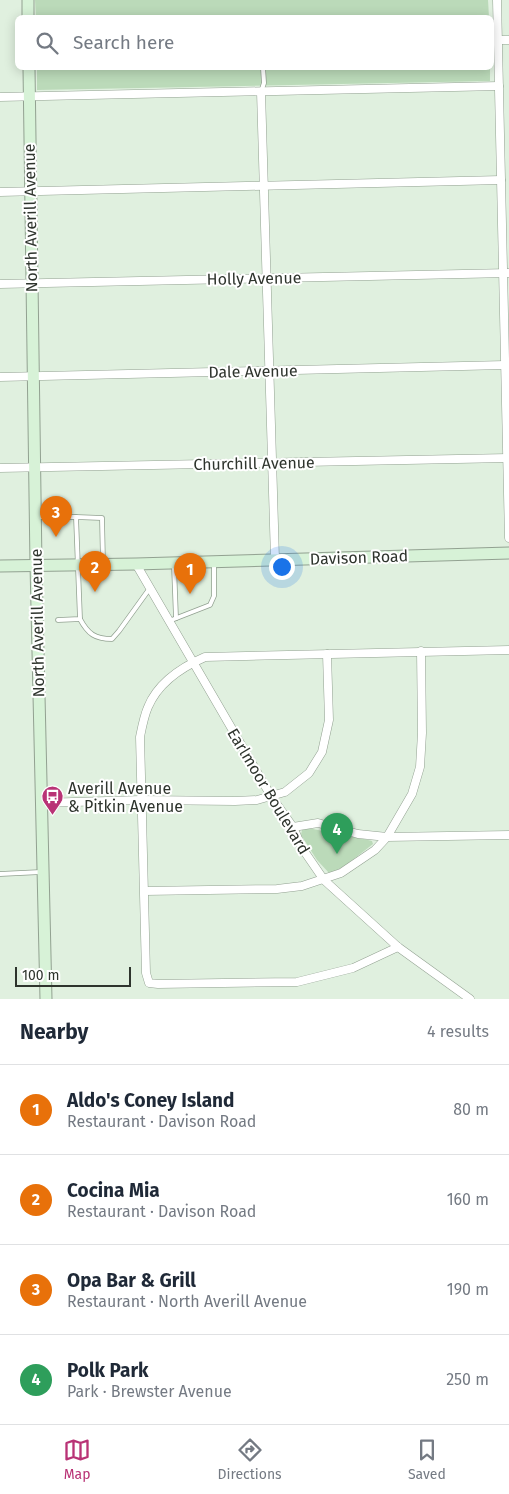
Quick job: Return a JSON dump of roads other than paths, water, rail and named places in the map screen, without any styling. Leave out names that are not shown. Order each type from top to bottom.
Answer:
[{"type":"street","points":[[28,0],[28,15]]},
{"type":"street","points":[[497,0],[499,86],[505,129],[502,180],[506,273],[505,365],[509,538]]},
{"type":"street","points":[[498,40],[509,40]]},
{"type":"street","name":"North Averill Avenue","points":[[29,70],[32,376],[46,999]]},
{"type":"street","points":[[0,97],[499,86]]},
{"type":"street","points":[[261,92],[275,559]]},
{"type":"street","points":[[0,192],[502,180]]},
{"type":"street","name":"Holly Avenue","points":[[0,284],[506,273]]},
{"type":"street","name":"Dale Avenue","points":[[0,377],[505,365]]},
{"type":"street","name":"Churchill Avenue","points":[[0,468],[508,458]]},
{"type":"street","name":"Davison Road","points":[[0,566],[174,564],[275,559],[509,553]]},
{"type":"street","name":"Earlmoor Boulevard","points":[[136,564],[172,619],[193,662],[271,796],[293,827],[302,848],[324,880],[398,947],[470,999]]},
{"type":"street","points":[[398,947],[353,968],[297,982],[149,983],[146,973],[140,737],[148,706],[164,684],[193,662],[205,657],[509,650]]},
{"type":"street","points":[[145,891],[277,889],[302,886],[341,873],[375,850],[387,837],[412,794],[420,767],[422,733],[421,651]]},
{"type":"street","points":[[41,803],[141,800],[235,801],[257,800],[285,792],[309,773],[322,752],[329,720],[327,654]]},
{"type":"street","points":[[293,827],[318,823],[358,834],[387,837],[509,835]]},
{"type":"lane","points":[[261,92],[264,83],[263,70]]},
{"type":"lane","points":[[35,517],[102,518],[103,565]]},
{"type":"lane","points":[[76,517],[80,620],[85,629],[99,639],[112,639],[150,588]]},
{"type":"lane","points":[[174,564],[172,619],[210,605],[214,596],[214,562]]},
{"type":"lane","points":[[58,620],[80,620]]},
{"type":"lane","points":[[0,874],[43,872]]},
{"type":"place","name":"Opa Bar & Grill","points":[[56,537]]},
{"type":"place","name":"Cocina Mia","points":[[95,592]]},
{"type":"place","name":"Aldo's Coney Island","points":[[190,594]]},
{"type":"place","name":"Averill Avenue & Pitkin Avenue","points":[[52,816]]},
{"type":"place","name":"Polk Park","points":[[337,854]]}]
